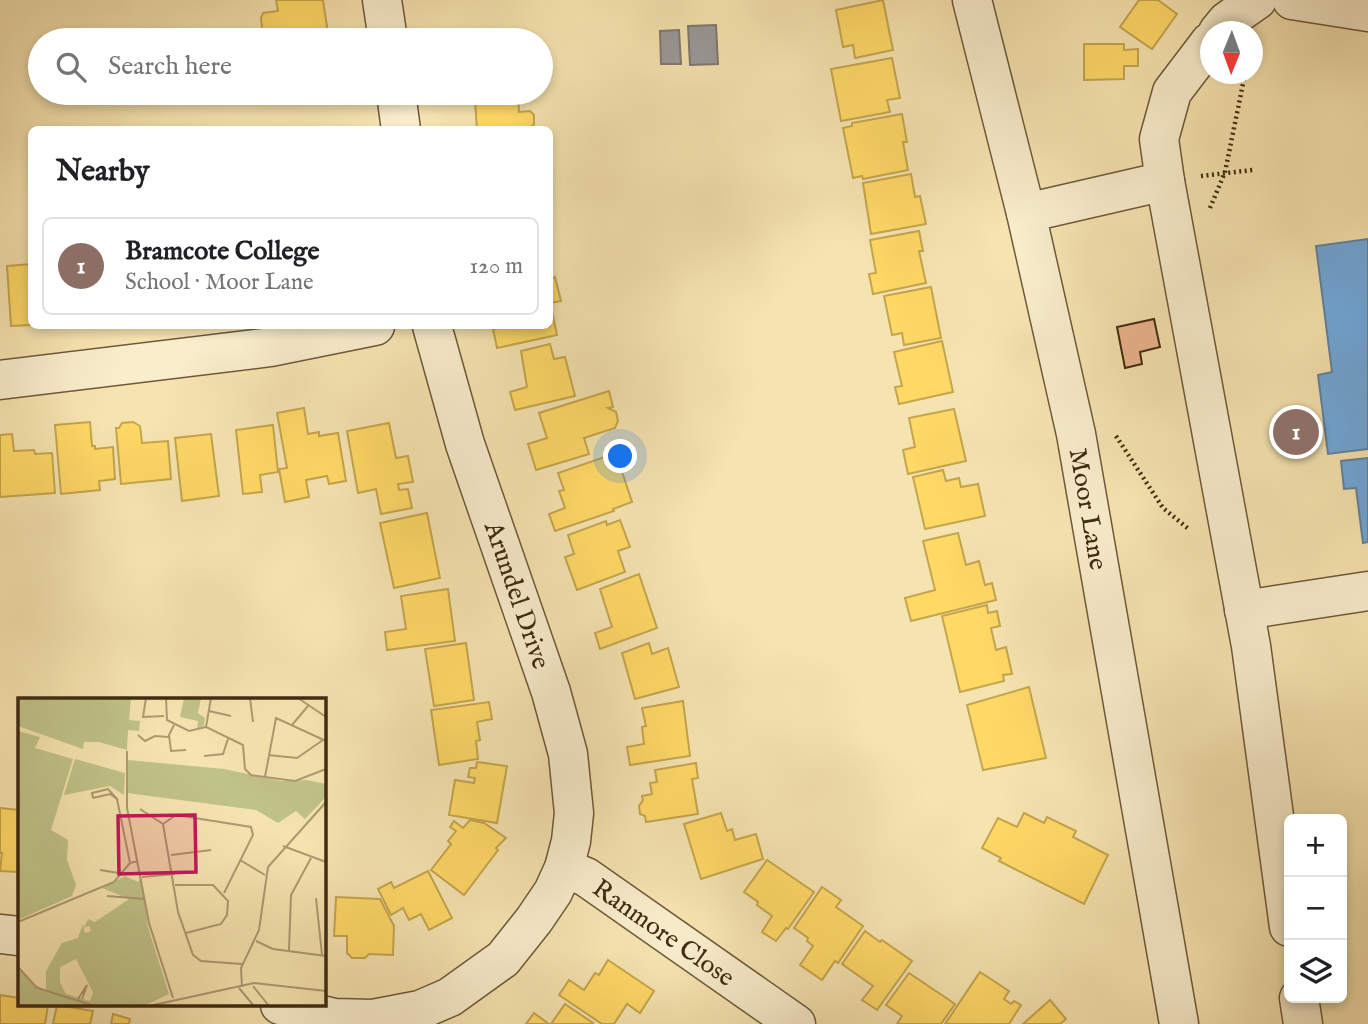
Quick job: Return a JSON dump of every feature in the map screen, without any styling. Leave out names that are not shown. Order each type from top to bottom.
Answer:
[{"type":"street","points":[[382,0],[386,28]]},
{"type":"street","name":"Moor Lane","points":[[972,0],[1026,213],[1076,433],[1179,1024]]},
{"type":"street","points":[[1227,21],[1257,0]]},
{"type":"street","points":[[1292,0],[1368,12]]},
{"type":"street","points":[[1200,55],[1172,92],[1159,139],[1244,610],[1284,892]]},
{"type":"street","points":[[398,105],[401,126]]},
{"type":"street","points":[[1026,213],[1165,181]]},
{"type":"street","points":[[0,380],[271,346],[359,329]]},
{"type":"street","name":"Arundel Drive","points":[[284,1006],[334,1018],[373,1019],[420,1010],[450,997],[503,959],[534,920],[553,892],[572,841],[574,813],[568,754],[551,692],[465,444],[433,329]]},
{"type":"street","points":[[1244,610],[1368,591]]},
{"type":"street","name":"Ranmore Close","points":[[564,868],[586,877],[796,1024]]},
{"type":"street","points":[[0,934],[18,936]]},
{"type":"street","points":[[1300,1003],[1303,1024]]},
{"type":"path","points":[[1209,210],[1225,172],[1242,84]]},
{"type":"path","points":[[1165,181],[1253,170]]},
{"type":"path","points":[[1076,433],[1105,429],[1114,434],[1163,508],[1197,536],[1233,554]]},
{"type":"building: Homes","points":[[276,0],[323,0],[327,28],[262,28],[263,13],[278,11]]},
{"type":"building: Homes","points":[[883,0],[893,50],[855,58],[853,45],[843,47],[836,10]]},
{"type":"building: Homes","points":[[1139,0],[1158,0],[1177,14],[1152,49],[1120,27]]},
{"type":"building: Homes","points":[[1084,44],[1124,44],[1124,50],[1138,49],[1138,66],[1124,66],[1124,79],[1084,80]]},
{"type":"building: Homes","points":[[892,58],[900,98],[887,100],[890,112],[841,121],[831,69]]},
{"type":"building: Homes","points":[[475,105],[519,105],[519,112],[530,111],[534,115],[532,126],[477,126]]},
{"type":"building: Homes","points":[[902,114],[908,170],[863,179],[862,176],[853,178],[843,128],[852,126],[852,123]]},
{"type":"building: Homes","points":[[911,174],[915,197],[920,196],[926,224],[871,234],[863,183]]},
{"type":"building: Homes","points":[[919,231],[923,251],[919,251],[926,283],[873,294],[869,274],[876,273],[870,240]]},
{"type":"building: Homes","points":[[28,264],[28,325],[11,326],[7,266]]},
{"type":"building: Homes","points":[[555,277],[561,301],[553,302]]},
{"type":"building: Homes","points":[[931,287],[941,338],[904,345],[902,333],[892,335],[884,296]]},
{"type":"building: Homes","points":[[553,317],[557,335],[497,348],[493,329],[553,329]]},
{"type":"building: Homes","points":[[942,341],[953,392],[899,404],[895,387],[902,386],[894,352]]},
{"type":"building: Homes","points":[[550,344],[554,359],[565,357],[575,396],[515,410],[510,392],[527,387],[521,351]]},
{"type":"building: Homes","points":[[609,391],[613,407],[608,408],[616,412],[618,421],[615,428],[584,438],[589,454],[536,470],[528,444],[547,438],[539,413]]},
{"type":"building: Homes","points":[[304,408],[308,434],[319,432],[319,436],[338,433],[346,481],[329,484],[327,476],[306,480],[309,497],[285,502],[279,469],[287,468],[277,413]]},
{"type":"building: Homes","points":[[954,409],[966,461],[908,474],[903,450],[915,447],[909,418]]},
{"type":"building: Homes","points":[[90,422],[92,446],[95,446],[95,449],[113,447],[115,479],[99,481],[100,490],[61,494],[55,425]]},
{"type":"building: Homes","points":[[133,422],[140,426],[142,443],[168,441],[171,479],[121,484],[116,428],[122,423]]},
{"type":"building: Homes","points":[[389,423],[396,458],[408,456],[413,482],[398,484],[399,490],[408,489],[412,508],[381,514],[376,489],[358,493],[347,431]]},
{"type":"building: Homes","points":[[273,425],[278,472],[260,475],[262,492],[243,494],[236,430]]},
{"type":"building: Homes","points":[[12,434],[14,451],[52,453],[55,493],[0,497],[0,435]]},
{"type":"building: Homes","points":[[211,434],[219,496],[182,501],[175,438]]},
{"type":"building: Homes","points":[[616,453],[632,502],[555,531],[549,514],[565,508],[559,491],[564,490],[558,473]]},
{"type":"building: Homes","points":[[943,470],[946,481],[959,478],[961,487],[978,484],[985,516],[925,529],[913,477]]},
{"type":"building: Homes","points":[[427,513],[440,578],[394,588],[380,523]]},
{"type":"building: Homes","points":[[620,520],[630,547],[618,551],[625,572],[577,590],[565,557],[574,554],[568,535],[606,521],[607,525]]},
{"type":"building: Homes","points":[[958,533],[966,565],[979,561],[985,585],[992,583],[996,600],[911,621],[905,598],[935,590],[923,541]]},
{"type":"building: Homes","points":[[639,574],[657,628],[600,649],[595,633],[612,627],[600,589]]},
{"type":"building: Homes","points":[[448,589],[455,641],[387,650],[385,632],[406,629],[401,596]]},
{"type":"building: Homes","points":[[987,605],[988,613],[997,611],[1000,626],[991,628],[996,650],[1006,647],[1012,674],[1003,675],[1004,681],[960,692],[942,616]]},
{"type":"building: Homes","points":[[466,643],[474,700],[434,706],[425,649]]},
{"type":"building: Homes","points":[[649,643],[652,654],[668,648],[679,687],[635,699],[622,653]]},
{"type":"building: Homes","points":[[1029,687],[1046,758],[983,770],[967,705]]},
{"type":"building: Homes","points":[[683,701],[690,756],[630,765],[627,747],[644,744],[642,727],[646,726],[642,708]]},
{"type":"building: Homes","points":[[489,702],[492,719],[477,722],[480,740],[476,741],[478,759],[439,765],[431,710]]},
{"type":"building: Homes","points":[[477,762],[507,766],[497,823],[449,815],[455,780],[474,783],[475,778],[468,777],[470,768],[476,768]]},
{"type":"building: Homes","points":[[696,763],[698,778],[692,779],[698,814],[646,822],[645,816],[640,814],[639,806],[643,800],[642,796],[652,794],[650,783],[657,782],[655,770]]},
{"type":"building: Homes","points":[[0,808],[18,810],[18,872],[0,871]]},
{"type":"building: Homes","points":[[721,813],[727,831],[732,829],[735,840],[756,834],[763,859],[701,879],[684,824]]},
{"type":"building: Homes","points":[[1024,813],[1044,823],[1047,817],[1076,831],[1073,837],[1108,855],[1084,904],[999,861],[1001,858],[982,848],[998,818],[1017,827]]},
{"type":"building: Homes","points":[[470,820],[484,823],[506,838],[496,848],[498,850],[464,895],[431,870],[451,844],[448,841],[456,831],[450,827],[454,821],[463,828]]},
{"type":"building: Homes","points":[[767,860],[814,892],[788,929],[786,928],[776,941],[762,932],[772,916],[744,892]]},
{"type":"building: Homes","points":[[428,871],[452,918],[429,930],[421,914],[409,920],[403,908],[391,915],[378,889],[391,882],[394,888]]},
{"type":"building: Homes","points":[[822,887],[841,900],[836,907],[863,926],[838,963],[835,961],[822,980],[800,965],[813,946],[807,941],[808,938],[794,928]]},
{"type":"building: Homes","points":[[336,897],[380,899],[394,926],[393,955],[369,954],[365,958],[352,958],[347,953],[347,936],[334,936]]},
{"type":"building: Homes","points":[[865,931],[912,961],[877,1010],[862,1000],[873,986],[842,964]]},
{"type":"building: Homes","points":[[608,960],[654,991],[640,1013],[627,1004],[614,1024],[602,1024],[559,995],[569,980],[584,990],[595,973],[599,975]]},
{"type":"building: Homes","points":[[980,972],[1009,991],[1004,999],[1011,1004],[1014,1001],[1021,1005],[1009,1024],[945,1024]]},
{"type":"building: Homes","points":[[909,973],[955,1004],[941,1024],[897,1024],[902,1016],[886,1005]]},
{"type":"building: Homes","points":[[0,995],[18,998],[18,1006],[48,1006],[45,1024],[0,1024]]},
{"type":"building: Homes","points":[[1050,1000],[1066,1019],[1060,1024],[1023,1024]]},
{"type":"building: Homes","points":[[565,1004],[593,1023],[551,1024]]},
{"type":"building: Homes","points":[[57,1006],[93,1011],[90,1024],[53,1024]]},
{"type":"building: Homes","points":[[534,1013],[549,1024],[526,1024]]},
{"type":"building: Homes","points":[[113,1014],[130,1019],[129,1024],[111,1024]]},
{"type":"building: Schools","points":[[1368,239],[1368,449],[1328,454],[1318,375],[1332,372],[1316,246]]},
{"type":"building: Schools","points":[[1368,458],[1368,542],[1363,543],[1356,488],[1344,489],[1341,461]]},
{"type":"building: Industry","points":[[716,25],[718,64],[690,65],[688,26]]},
{"type":"building: Industry","points":[[679,30],[681,64],[661,64],[660,31]]},
{"type":"building: Other","points":[[1154,319],[1160,347],[1140,352],[1142,364],[1125,368],[1117,327]]},
{"type":"place","name":"Bramcote College","points":[[1296,432]]}]
